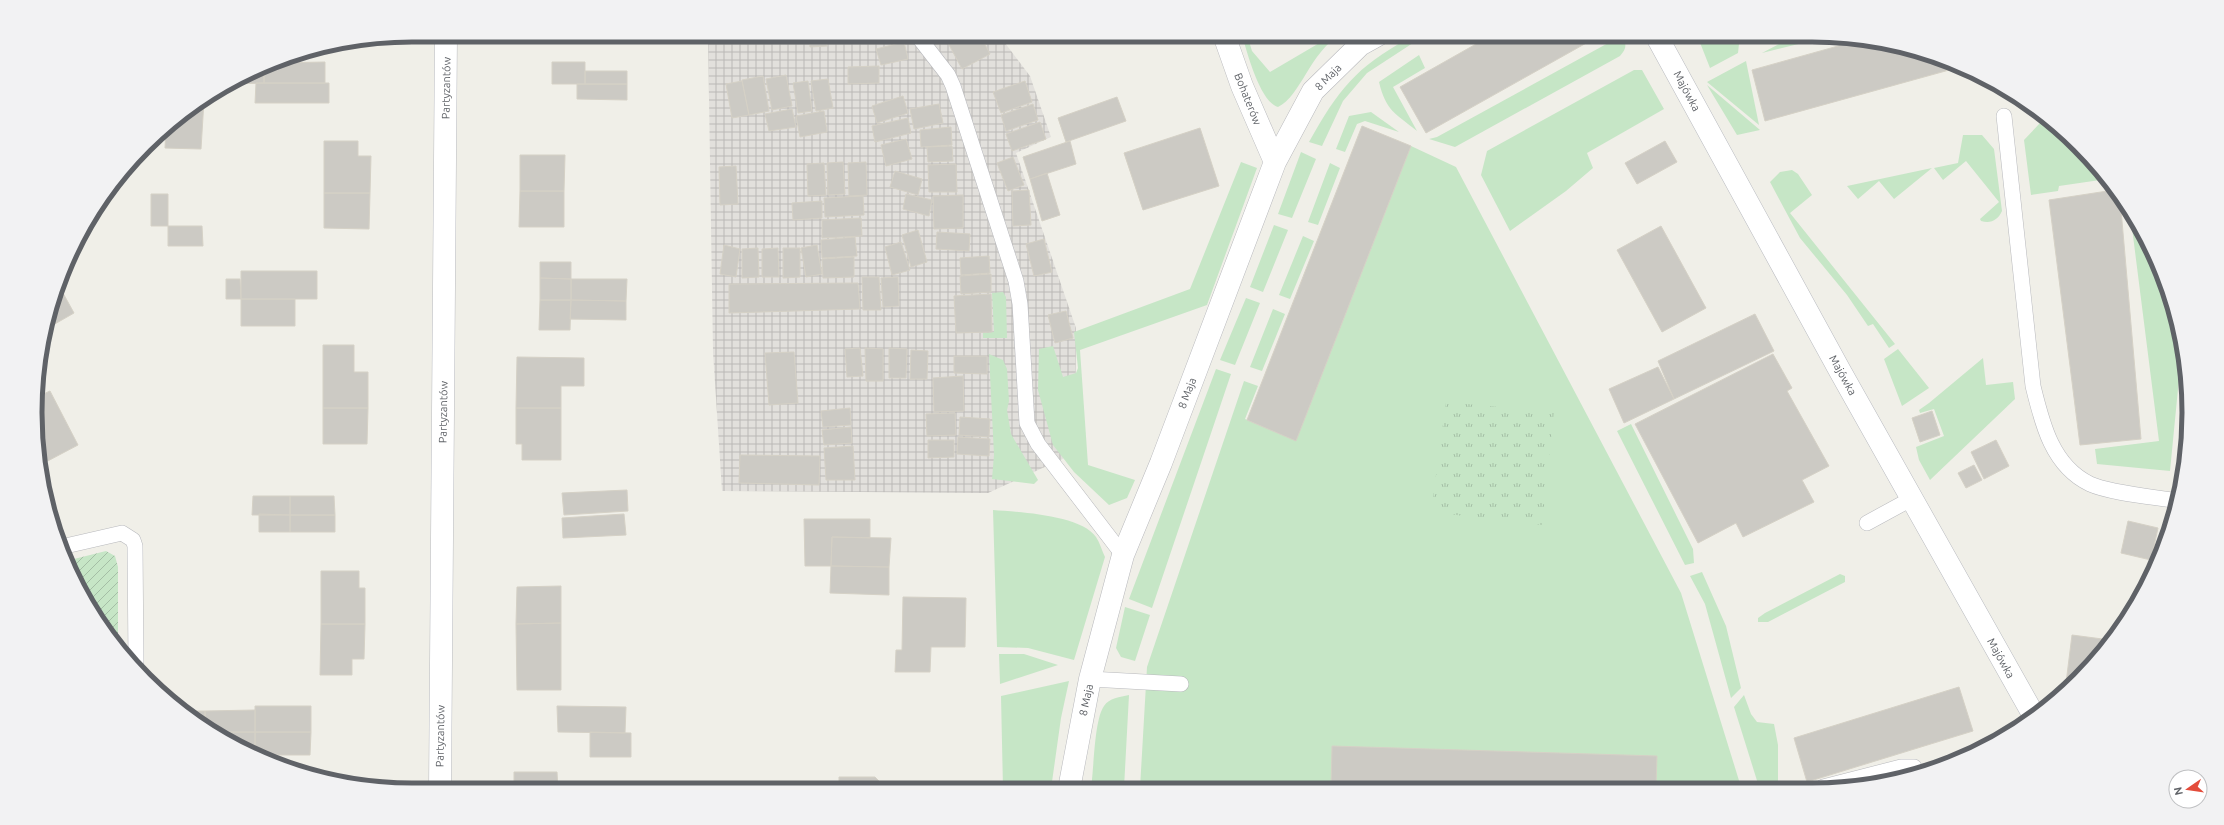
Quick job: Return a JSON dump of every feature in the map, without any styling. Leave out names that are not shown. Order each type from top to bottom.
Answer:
[{"type":"street","name":"Partyzantów","points":[[440,783],[446,42]]},
{"type":"street","name":"Bohaterów","points":[[1226,42],[1242,86],[1274,162]]},
{"type":"street","name":"8 Maja","points":[[1070,783],[1090,678],[1122,555],[1161,463],[1274,162],[1313,91],[1360,44],[1364,42]]},
{"type":"street","name":"Majówka","points":[[1660,42],[1911,499],[2031,710]]},
{"type":"lane","points":[[922,42],[948,75],[953,86],[1016,281],[1020,304],[1025,404],[1029,428],[1038,444],[1122,555]]},
{"type":"lane","points":[[2004,116],[2033,386],[2044,430],[2063,464],[2090,484],[2171,500]]},
{"type":"lane","points":[[1867,523],[1911,499]]},
{"type":"lane","points":[[67,546],[122,533],[133,540],[135,546],[136,659]]},
{"type":"lane","points":[[1090,678],[1181,684]]},
{"type":"lane","points":[[1846,781],[1901,767],[1914,768]]},
{"type":"shaded area","points":[[708,42],[1004,42],[1030,76],[1051,137],[1016,153],[1076,328],[1075,453],[988,493],[722,491],[713,352]]},
{"type":"green space","points":[[1244,42],[1249,42],[1252,51],[1270,72],[1321,42],[1331,42],[1313,62],[1293,94],[1278,107],[1271,103],[1265,96],[1251,64]]},
{"type":"green space","points":[[1402,42],[1413,43],[1367,73],[1343,101],[1322,146],[1309,142],[1330,108],[1350,81],[1375,59]]},
{"type":"green space","points":[[1610,42],[1624,42],[1624,51],[1620,56],[1455,147],[1429,139],[1437,137]]},
{"type":"green space","points":[[1700,42],[1739,42],[1738,53],[1710,68]]},
{"type":"green space","points":[[1783,42],[1807,42],[1762,53]]},
{"type":"green space","points":[[1419,55],[1425,68],[1393,87],[1417,131],[1388,106],[1379,82]]},
{"type":"green space","points":[[1746,61],[1759,125],[1707,82]]},
{"type":"green space","points":[[1634,70],[1642,70],[1664,109],[1587,153],[1593,168],[1566,191],[1510,231],[1481,175],[1487,151]]},
{"type":"green space","points":[[1707,85],[1760,130],[1737,135]]},
{"type":"green space","points":[[1371,112],[1399,132],[1365,121],[1357,124],[1345,152],[1336,149],[1349,116]]},
{"type":"green space","points":[[2042,123],[2056,134],[2090,168],[2100,180],[2059,186],[2058,191],[2031,195],[2024,140]]},
{"type":"green space","points":[[1963,135],[1982,135],[1994,149],[2002,211],[1996,219],[1991,222],[1981,221],[1980,219],[1999,202],[1966,161],[1943,180],[1934,168],[1958,163]]},
{"type":"green space","points":[[1411,146],[1456,167],[1681,593],[1740,783],[1140,783],[1147,667],[1244,381],[1258,386],[1245,419],[1296,440]]},
{"type":"green space","points":[[1301,152],[1316,159],[1292,218],[1278,214]]},
{"type":"green space","points":[[1241,162],[1257,168],[1207,305],[1080,350],[1088,465],[1135,480],[1127,498],[1109,505],[1074,472],[1053,445],[1038,390],[1039,349],[1053,346],[1063,377],[1076,373],[1078,368],[1074,332],[1190,289]]},
{"type":"green space","points":[[1330,163],[1340,168],[1318,225],[1308,222]]},
{"type":"green space","points":[[1932,168],[1894,199],[1879,181],[1858,199],[1847,186]]},
{"type":"green space","points":[[1792,170],[1798,174],[1812,195],[1790,213],[1895,344],[1889,348],[1873,324],[1868,326],[1847,295],[1800,238],[1770,182],[1780,172]]},
{"type":"green space","points":[[1274,225],[1288,230],[1263,292],[1250,287]]},
{"type":"green space","points":[[2132,227],[2144,249],[2162,293],[2175,340],[2179,364],[2180,372],[2170,471],[2097,464],[2095,449],[2159,441]]},
{"type":"green space","points":[[1303,236],[1314,241],[1290,299],[1279,295]]},
{"type":"green space","points":[[1003,292],[1006,297],[1007,338],[983,338],[983,333],[994,332],[992,293]]},
{"type":"green space","points":[[1246,298],[1260,303],[1235,365],[1220,360]]},
{"type":"green space","points":[[1273,309],[1285,314],[1262,371],[1250,367]]},
{"type":"green space","points":[[1898,349],[1929,388],[1902,406],[1884,359]]},
{"type":"green space","points":[[989,354],[1003,360],[1007,369],[1009,401],[1007,410],[1011,434],[1038,480],[1034,484],[992,479],[994,455]]},
{"type":"green space","points":[[1983,358],[1986,385],[2013,382],[2015,399],[1930,480],[1919,460],[1916,447],[1944,436],[1934,409],[1920,413],[1919,410]]},
{"type":"green space","points":[[1216,369],[1231,374],[1152,608],[1129,599]]},
{"type":"green space","points":[[1446,402],[1554,412],[1542,525],[1431,512]]},
{"type":"green space","points":[[1631,424],[1693,549],[1694,563],[1685,565],[1617,431]]},
{"type":"green space","points":[[993,510],[1063,519],[1088,530],[1096,537],[1105,557],[1074,660],[1028,648],[997,647]]},
{"type":"green space","points":[[106,551],[115,556],[118,567],[118,637],[104,618],[92,598],[72,559]]},
{"type":"green space","points":[[1702,572],[1726,626],[1741,688],[1731,698],[1705,604],[1690,576]]},
{"type":"green space","points":[[1840,574],[1845,576],[1845,582],[1768,622],[1758,622],[1758,618],[1765,613]]},
{"type":"green space","points":[[1125,607],[1150,615],[1135,661],[1121,657],[1116,648]]},
{"type":"green space","points":[[999,654],[1024,654],[1058,665],[1000,684]]},
{"type":"green space","points":[[1069,681],[1061,718],[1052,783],[1003,783],[1001,696]]},
{"type":"green space","points":[[1129,695],[1124,783],[1091,783],[1098,722],[1106,703],[1115,698]]},
{"type":"green space","points":[[1744,695],[1751,714],[1757,722],[1774,724],[1778,745],[1778,783],[1758,783],[1734,707]]},
{"type":"building","points":[[726,42],[743,42],[743,43]]},
{"type":"building","points":[[810,42],[827,42],[827,46],[810,47]]},
{"type":"building","points":[[904,42],[908,59],[881,65],[876,49]]},
{"type":"building","points":[[948,42],[984,42],[990,54],[962,69]]},
{"type":"building","points":[[1480,42],[1588,42],[1426,133],[1400,87]]},
{"type":"building","points":[[1846,44],[1884,49],[1951,69],[1765,121],[1752,70]]},
{"type":"building","points":[[325,62],[325,83],[264,83],[264,73],[291,63]]},
{"type":"building","points":[[552,62],[585,62],[585,84],[552,84]]},
{"type":"building","points":[[879,66],[879,83],[848,84],[848,67]]},
{"type":"building","points":[[585,71],[627,71],[627,84],[585,84]]},
{"type":"building","points":[[264,73],[264,83],[242,84]]},
{"type":"building","points":[[786,75],[792,106],[772,110],[766,79]]},
{"type":"building","points":[[763,76],[769,111],[749,115],[742,80]]},
{"type":"building","points":[[828,79],[833,108],[816,111],[811,81]]},
{"type":"building","points":[[742,81],[749,115],[732,118],[726,84]]},
{"type":"building","points":[[808,81],[812,111],[798,113],[793,83]]},
{"type":"building","points":[[1025,81],[1032,102],[1001,113],[993,92]]},
{"type":"building","points":[[256,83],[329,83],[329,103],[255,103]]},
{"type":"building","points":[[577,84],[627,84],[627,100],[577,99]]},
{"type":"building","points":[[903,96],[908,113],[877,123],[872,106]]},
{"type":"building","points":[[1117,97],[1126,121],[1066,142],[1058,118]]},
{"type":"building","points":[[939,104],[943,123],[914,129],[910,109]]},
{"type":"building","points":[[1033,104],[1038,120],[1006,131],[1001,115]]},
{"type":"building","points":[[204,107],[201,149],[165,148],[166,136]]},
{"type":"building","points":[[792,109],[796,127],[769,131],[765,114]]},
{"type":"building","points":[[824,111],[827,132],[800,137],[796,116]]},
{"type":"building","points":[[908,118],[911,133],[875,142],[872,126]]},
{"type":"building","points":[[1040,122],[1046,139],[1012,151],[1006,134]]},
{"type":"building","points":[[1362,126],[1411,146],[1296,441],[1247,420]]},
{"type":"building","points":[[951,127],[952,145],[921,147],[920,130]]},
{"type":"building","points":[[1200,128],[1219,186],[1143,210],[1124,153]]},
{"type":"building","points":[[906,139],[912,159],[886,166],[881,145]]},
{"type":"building","points":[[324,141],[358,141],[358,156],[371,156],[370,193],[324,193]]},
{"type":"building","points":[[1070,141],[1076,164],[1030,179],[1023,157]]},
{"type":"building","points":[[1665,141],[1677,162],[1637,184],[1625,163]]},
{"type":"building","points":[[952,146],[953,161],[928,162],[927,147]]},
{"type":"building","points":[[520,155],[565,155],[564,191],[520,191]]},
{"type":"building","points":[[1013,157],[1024,185],[1008,191],[997,163]]},
{"type":"building","points":[[843,162],[845,194],[828,195],[827,163]]},
{"type":"building","points":[[866,162],[867,195],[849,196],[848,163]]},
{"type":"building","points":[[824,163],[826,195],[808,196],[807,164]]},
{"type":"building","points":[[956,164],[957,192],[929,192],[928,165]]},
{"type":"building","points":[[736,166],[738,204],[720,205],[719,167]]},
{"type":"building","points":[[895,171],[922,179],[918,195],[890,187]]},
{"type":"building","points":[[1047,173],[1060,215],[1042,221],[1030,179]]},
{"type":"building","points":[[1029,190],[1031,225],[1013,226],[1012,191]]},
{"type":"building","points":[[520,191],[564,191],[564,227],[519,227]]},
{"type":"building","points":[[2108,191],[2121,209],[2141,439],[2080,445],[2049,200]]},
{"type":"building","points":[[324,193],[370,193],[369,229],[324,228]]},
{"type":"building","points":[[151,194],[168,194],[168,226],[151,226]]},
{"type":"building","points":[[906,194],[932,200],[929,216],[903,209]]},
{"type":"building","points":[[963,195],[963,228],[934,229],[933,196]]},
{"type":"building","points":[[863,196],[864,215],[825,217],[824,198]]},
{"type":"building","points":[[822,201],[822,218],[793,220],[792,203]]},
{"type":"building","points":[[861,218],[862,236],[822,238],[822,220]]},
{"type":"building","points":[[168,226],[202,226],[203,246],[168,246]]},
{"type":"building","points":[[1661,226],[1706,308],[1662,332],[1617,250]]},
{"type":"building","points":[[918,230],[927,262],[911,267],[902,235]]},
{"type":"building","points":[[937,232],[970,234],[969,251],[936,249]]},
{"type":"building","points":[[855,237],[857,256],[822,258],[821,240]]},
{"type":"building","points":[[1044,239],[1052,272],[1034,276],[1026,244]]},
{"type":"building","points":[[901,242],[910,270],[892,275],[885,247]]},
{"type":"building","points":[[724,245],[740,249],[736,277],[720,274]]},
{"type":"building","points":[[817,245],[822,274],[806,277],[801,248]]},
{"type":"building","points":[[758,248],[759,277],[742,278],[742,249]]},
{"type":"building","points":[[778,248],[779,277],[762,277],[762,249]]},
{"type":"building","points":[[783,248],[800,248],[800,277],[783,278]]},
{"type":"building","points":[[989,256],[990,273],[961,275],[960,258]]},
{"type":"building","points":[[854,257],[854,277],[823,278],[822,259]]},
{"type":"building","points":[[540,262],[571,262],[571,279],[540,278]]},
{"type":"building","points":[[241,271],[317,271],[317,299],[241,299]]},
{"type":"building","points":[[991,274],[991,292],[961,294],[960,276]]},
{"type":"building","points":[[862,277],[879,277],[881,310],[863,310]]},
{"type":"building","points":[[898,277],[899,306],[883,307],[881,278]]},
{"type":"building","points":[[540,278],[571,279],[571,300],[540,300]]},
{"type":"building","points":[[226,279],[240,279],[241,299],[226,299]]},
{"type":"building","points":[[571,279],[627,279],[626,301],[571,300]]},
{"type":"building","points":[[858,283],[860,309],[729,313],[729,284]]},
{"type":"building","points":[[62,292],[74,313],[53,325]]},
{"type":"building","points":[[991,294],[992,332],[956,333],[954,296]]},
{"type":"building","points":[[241,299],[295,299],[295,326],[241,326]]},
{"type":"building","points":[[540,300],[571,300],[570,330],[539,330]]},
{"type":"building","points":[[571,300],[626,301],[626,320],[570,319]]},
{"type":"building","points":[[1066,311],[1073,338],[1055,343],[1048,315]]},
{"type":"building","points":[[1755,314],[1774,351],[1674,399],[1658,361]]},
{"type":"building","points":[[323,345],[354,345],[354,372],[368,372],[368,408],[323,408]]},
{"type":"building","points":[[860,348],[863,376],[847,377],[845,349]]},
{"type":"building","points":[[865,348],[883,349],[883,381],[866,381]]},
{"type":"building","points":[[889,348],[907,349],[906,378],[889,378]]},
{"type":"building","points":[[911,350],[928,351],[927,379],[910,379]]},
{"type":"building","points":[[794,352],[798,403],[769,405],[765,353]]},
{"type":"building","points":[[1773,354],[1792,388],[1787,391],[1829,466],[1802,480],[1814,502],[1743,537],[1736,523],[1698,543],[1635,424]]},
{"type":"building","points":[[954,356],[987,356],[987,374],[954,373]]},
{"type":"building","points":[[517,357],[584,358],[584,386],[561,386],[561,408],[516,408]]},
{"type":"building","points":[[1658,367],[1674,399],[1624,423],[1609,389]]},
{"type":"building","points":[[963,376],[964,411],[934,412],[933,378]]},
{"type":"building","points":[[50,391],[78,445],[45,462],[42,412],[43,394]]},
{"type":"building","points":[[323,408],[368,408],[367,444],[323,444]]},
{"type":"building","points":[[516,408],[561,408],[561,460],[522,460],[522,444],[516,444]]},
{"type":"building","points":[[850,408],[851,425],[823,427],[821,411]]},
{"type":"building","points":[[1932,411],[1940,435],[1920,442],[1912,418]]},
{"type":"building","points":[[955,413],[956,435],[927,436],[926,414]]},
{"type":"building","points":[[960,417],[990,419],[989,437],[959,435]]},
{"type":"building","points":[[851,427],[852,443],[824,445],[822,430]]},
{"type":"building","points":[[958,437],[990,439],[989,456],[957,454]]},
{"type":"building","points":[[928,440],[954,440],[954,457],[928,458]]},
{"type":"building","points":[[1996,440],[2009,466],[1984,479],[1971,452]]},
{"type":"building","points":[[853,446],[855,480],[826,480],[824,448]]},
{"type":"building","points":[[740,455],[820,456],[819,485],[739,483]]},
{"type":"building","points":[[1974,465],[1982,480],[1966,488],[1958,473]]},
{"type":"building","points":[[627,490],[628,511],[564,515],[562,493]]},
{"type":"building","points":[[253,496],[290,496],[290,515],[252,515]]},
{"type":"building","points":[[290,496],[334,496],[335,515],[290,515]]},
{"type":"building","points":[[259,514],[290,515],[290,532],[259,532]]},
{"type":"building","points":[[624,514],[626,535],[563,538],[562,518]]},
{"type":"building","points":[[290,515],[335,515],[335,532],[290,532]]},
{"type":"building","points":[[804,519],[870,519],[870,538],[832,537],[831,566],[805,566]]},
{"type":"building","points":[[2128,521],[2158,528],[2151,560],[2121,553]]},
{"type":"building","points":[[832,537],[891,538],[889,567],[831,566]]},
{"type":"building","points":[[831,566],[889,567],[889,595],[830,593]]},
{"type":"building","points":[[321,571],[359,571],[359,588],[365,588],[365,624],[321,624]]},
{"type":"building","points":[[561,586],[561,623],[516,624],[517,587]]},
{"type":"building","points":[[903,597],[966,598],[965,647],[931,647],[930,672],[895,672],[896,650],[902,650]]},
{"type":"building","points":[[561,623],[561,690],[517,690],[516,624]]},
{"type":"building","points":[[321,624],[365,624],[364,659],[352,659],[352,675],[320,675]]},
{"type":"building","points":[[2072,635],[2104,639],[2090,657],[2066,681]]},
{"type":"building","points":[[1959,687],[1973,731],[1807,782],[1794,738]]},
{"type":"building","points":[[255,706],[311,706],[311,732],[255,732]]},
{"type":"building","points":[[557,706],[626,707],[625,733],[558,732]]},
{"type":"building","points":[[255,710],[255,732],[225,732],[205,720],[205,711]]},
{"type":"building","points":[[194,711],[205,711],[205,720]]},
{"type":"building","points":[[225,732],[255,732],[255,748]]},
{"type":"building","points":[[255,732],[311,732],[310,755],[271,755],[255,748]]},
{"type":"building","points":[[590,732],[631,733],[631,757],[590,757]]},
{"type":"building","points":[[1332,746],[1657,756],[1656,783],[1331,783]]},
{"type":"building","points":[[514,772],[557,772],[558,783],[514,783]]},
{"type":"building","points":[[839,777],[875,777],[881,783],[839,783]]}]
